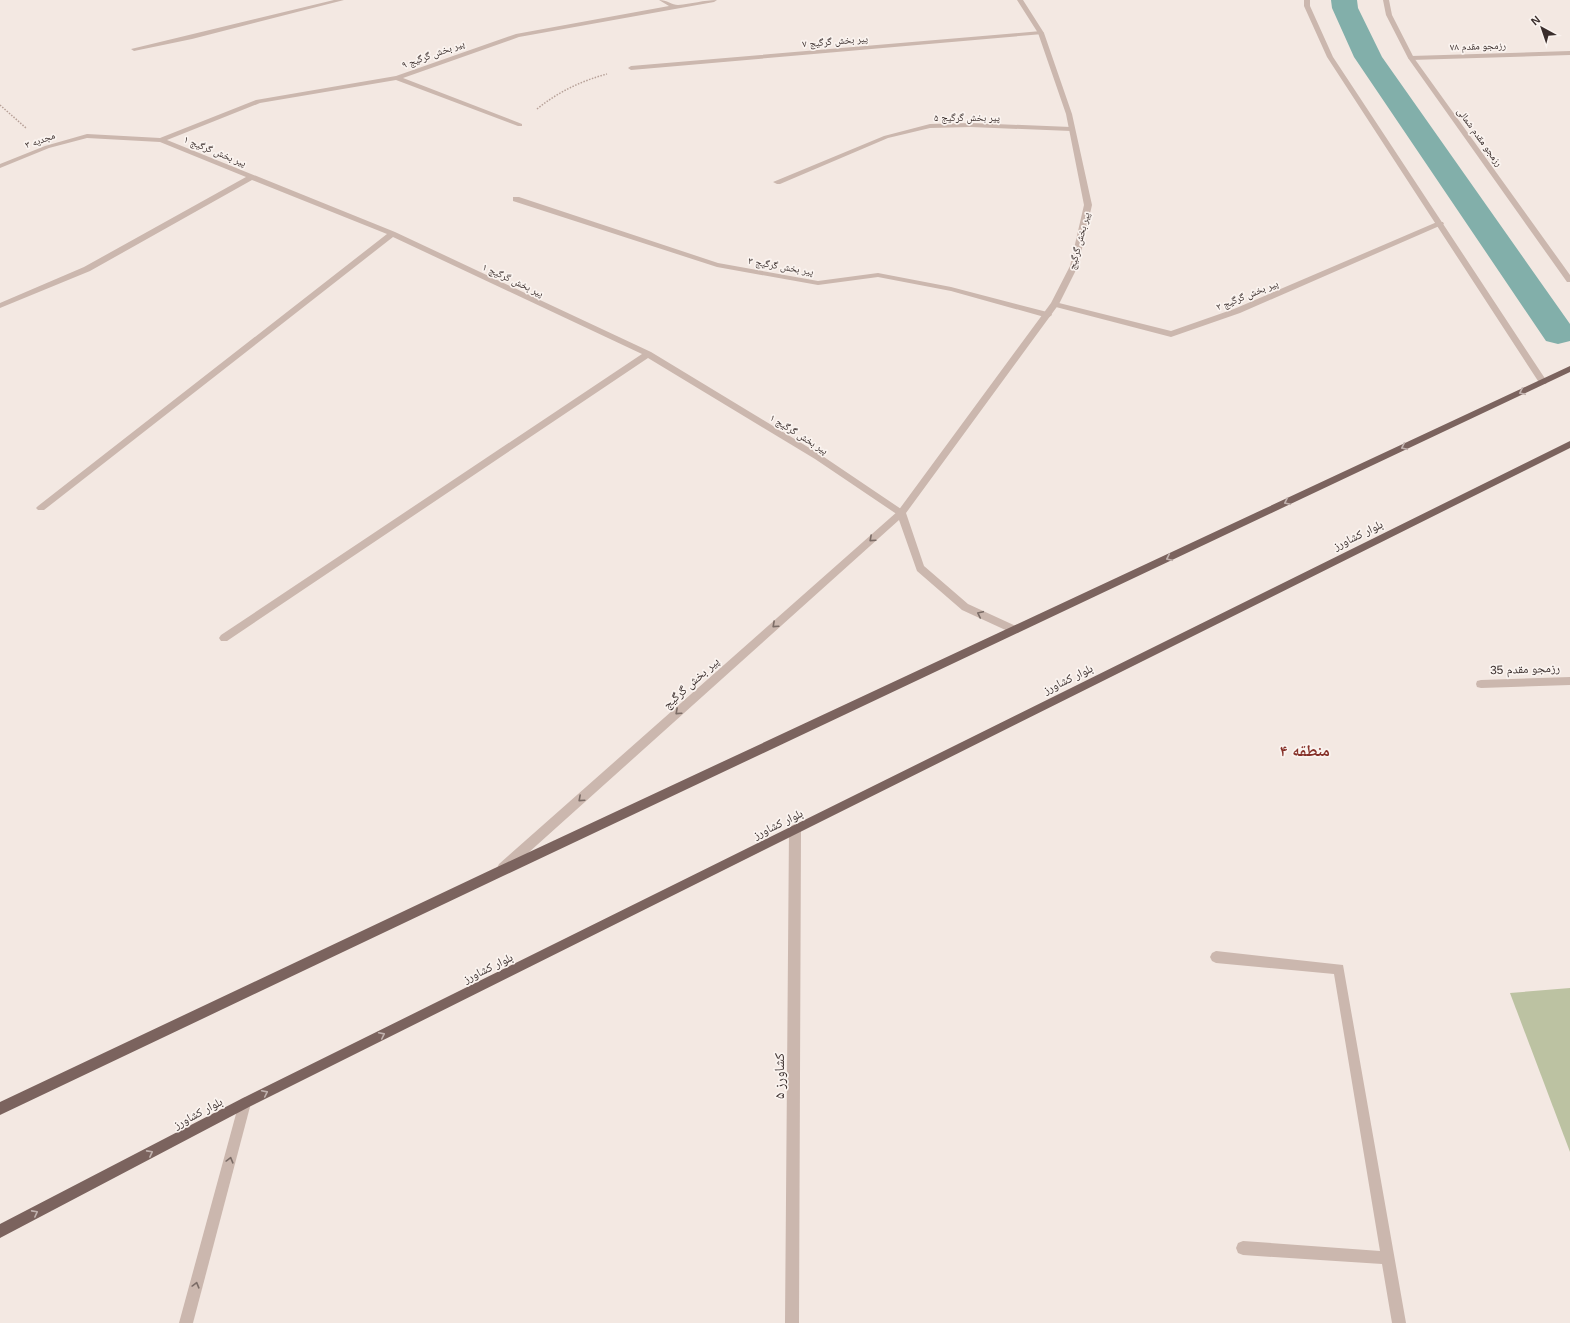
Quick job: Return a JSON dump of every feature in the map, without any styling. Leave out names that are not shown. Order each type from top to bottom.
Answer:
[{"type":"main road","points":[[0,1109],[499,872],[1570,369]]},
{"type":"main road","name":"بلوار کشاورز","points":[[0,1231],[245,1103],[1570,444]]},
{"type":"street","points":[[134,49],[192,37],[341,0]]},
{"type":"street","points":[[662,0],[675,7]]},
{"type":"street","name":"پیر بخش گرگیج ۹","points":[[161,140],[258,100],[396,78],[518,35],[714,0]]},
{"type":"street","name":"پیر بخش گرگیج","points":[[499,872],[901,513],[1055,304],[1074,266],[1088,205],[1069,114],[1040,33],[1020,0]]},
{"type":"street","points":[[1307,0],[1308,6],[1330,57],[1543,382]]},
{"type":"street","name":"رزمجو مقدم شمالی","points":[[1386,0],[1389,15],[1411,58],[1570,280]]},
{"type":"street","name":"پیر بخش گرگیج ۷","points":[[631,68],[1040,33]]},
{"type":"street","name":"رزمجو مقدم ۷۸","points":[[1411,58],[1570,53]]},
{"type":"street","points":[[396,78],[520,125]]},
{"type":"street","name":"پیر بخش گرگیج ۵","points":[[777,182],[886,137],[930,126],[970,125],[1071,129]]},
{"type":"street","name":"پیر بخش گرگیج ۱","points":[[87,136],[161,140],[392,234],[648,354],[818,457],[901,513]]},
{"type":"street","name":"مجدیه ۳","points":[[0,166],[47,147],[87,136]]},
{"type":"street","points":[[0,306],[88,269],[252,177]]},
{"type":"street","name":"پیر بخش گرگیج ۳","points":[[516,199],[717,265],[818,283],[878,275],[951,289],[1048,315]]},
{"type":"street","name":"پیر بخش گرگیج ۲","points":[[1055,304],[1171,334],[1237,311],[1440,224]]},
{"type":"street","points":[[41,508],[392,234]]},
{"type":"street","points":[[224,638],[648,354]]},
{"type":"street","points":[[901,513],[920,568],[965,607],[1015,630]]},
{"type":"street","name":"رزمجو مقدم 35","points":[[1481,684],[1570,680]]},
{"type":"street","name":"کشاورز ۵","points":[[792,1323],[795,829]]},
{"type":"street","points":[[1216,957],[1339,969],[1399,1323]]},
{"type":"street","points":[[186,1323],[245,1103]]},
{"type":"street","points":[[1242,1248],[1388,1258]]},
{"type":"path","points":[[520,125],[551,97],[575,84],[598,76],[631,68]]},
{"type":"path","points":[[0,105],[47,147]]},
{"type":"green space","points":[[1570,988],[1570,1152],[1510,993]]},
{"type":"waterway","points":[[1344,0],[1345,8],[1368,57],[1558,333]]},
{"type":"district","name":"منطقه ۴","points":[[1305,750]]}]
